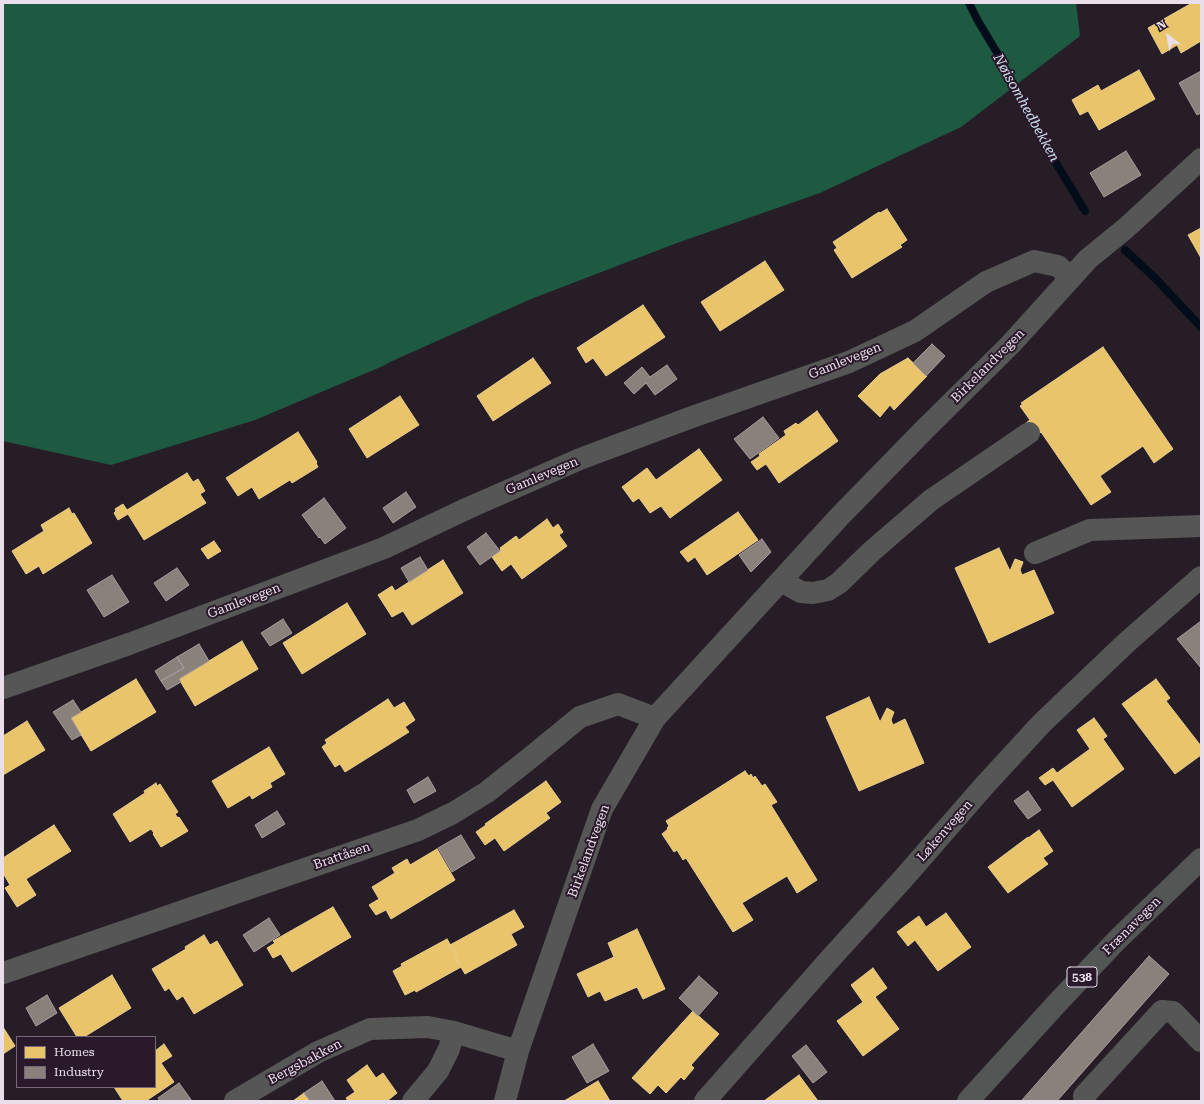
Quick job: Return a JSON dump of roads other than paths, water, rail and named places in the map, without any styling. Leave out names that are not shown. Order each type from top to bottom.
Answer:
[{"type":"main road","name":"Frænavegen","points":[[968,1101],[1118,939],[1201,859]]},
{"type":"street","name":"Birkelandvegen","points":[[505,1101],[518,1051],[602,809],[655,718],[840,516],[1010,344],[1070,278],[1088,260],[1126,228],[1201,159]]},
{"type":"street","name":"Gamlevegen","points":[[3,688],[129,644],[384,548],[466,509],[580,460],[692,417],[849,362],[915,331],[986,282],[1034,261],[1058,266],[1070,278]]},
{"type":"street","points":[[782,580],[801,592],[813,593],[828,590],[839,583],[872,551],[931,500],[1029,434]]},
{"type":"street","points":[[1035,553],[1090,530],[1201,526]]},
{"type":"street","name":"Løkenvegen","points":[[705,1101],[984,786],[1042,723],[1126,643],[1201,577]]},
{"type":"street","name":"Brattåsen","points":[[3,972],[418,830],[453,813],[487,792],[580,717],[618,704],[655,718]]},
{"type":"street","points":[[1085,1101],[1084,1096],[1162,1011],[1173,1012],[1201,1041]]},
{"type":"street","name":"Bergsbakken","points":[[235,1101],[318,1052],[370,1029],[428,1027],[454,1032],[518,1051]]},
{"type":"street","points":[[413,1101],[438,1071],[445,1060],[454,1032]]},
{"type":"waterway","name":"Nøisomhedbekken","points":[[969,3],[999,56],[1041,138],[1085,211]]},
{"type":"waterway","name":"Nøisomhedbekken","points":[[1125,250],[1155,278],[1201,327]]}]
